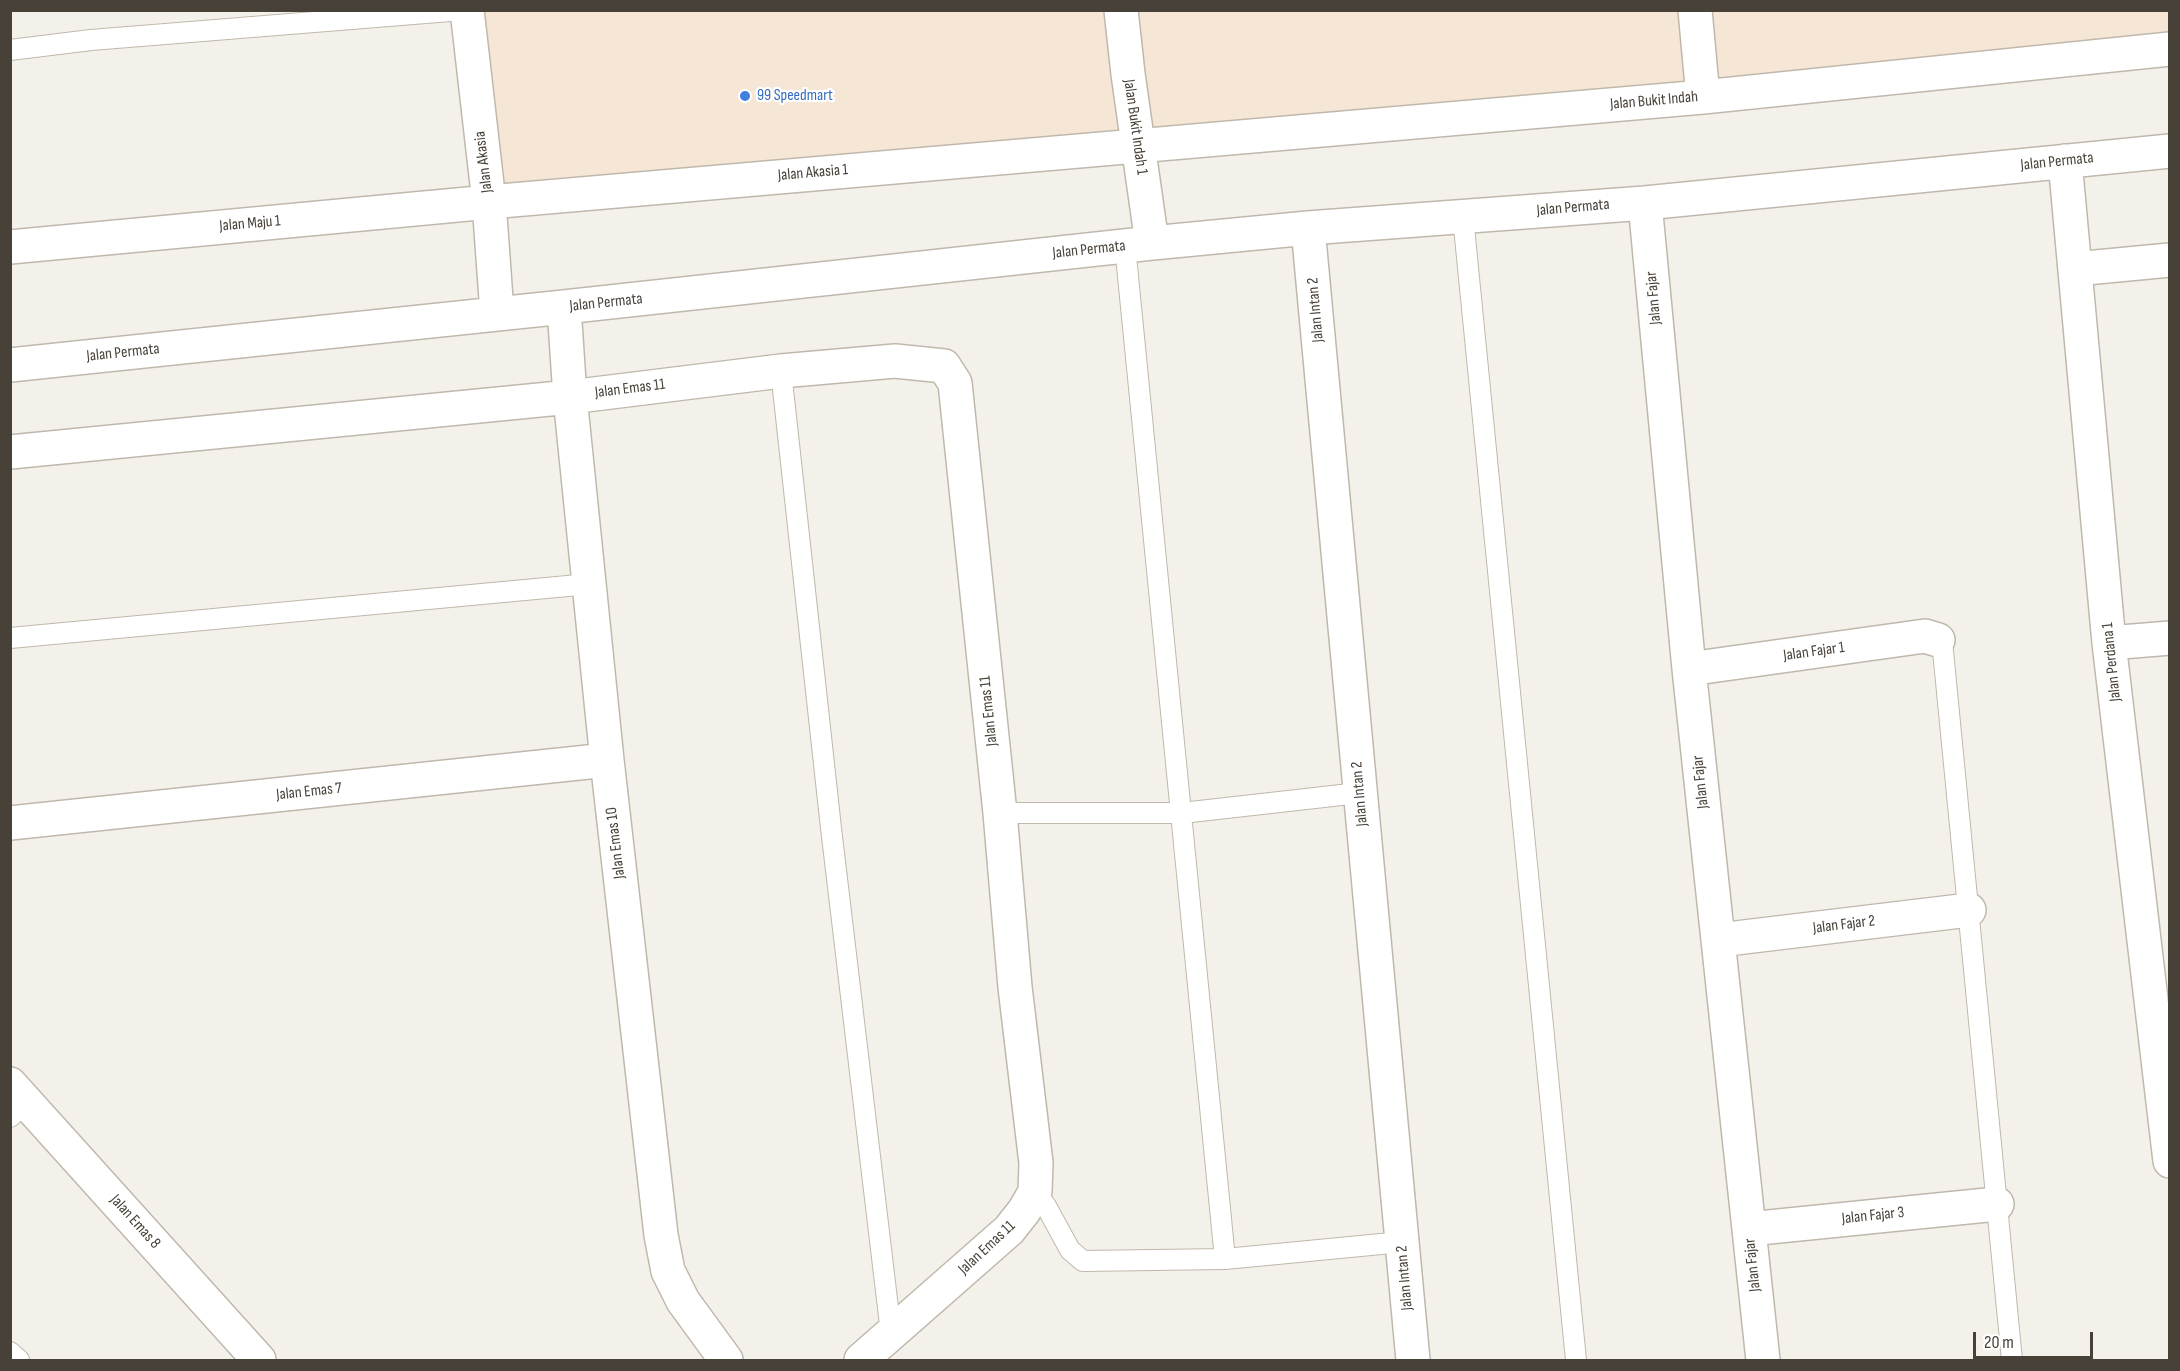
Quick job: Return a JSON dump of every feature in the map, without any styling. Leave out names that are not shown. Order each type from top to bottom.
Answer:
[{"type":"street","name":"Jalan Akasia","points":[[465,10],[489,202],[497,313]]},
{"type":"street","name":"Jalan Bukit Indah 1","points":[[1121,10],[1138,145],[1138,245]]},
{"type":"street","points":[[1695,10],[1703,97]]},
{"type":"street","name":"Jalan Bukit Indah","points":[[1138,145],[1703,97],[2169,49]]},
{"type":"street","name":"Jalan Akasia 1","points":[[489,202],[1138,145]]},
{"type":"street","name":"Jalan Permata","points":[[10,364],[1308,228],[1645,203],[2169,151]]},
{"type":"street","name":"Jalan Perdana 1","points":[[2065,161],[2109,643],[2161,1010],[2169,1161]]},
{"type":"street","name":"Jalan Maju 1","points":[[10,247],[489,202]]},
{"type":"street","name":"Jalan Fajar","points":[[1645,203],[1689,669],[1763,1360]]},
{"type":"street","name":"Jalan Intan 2","points":[[1308,228],[1413,1360]]},
{"type":"street","points":[[2075,269],[2169,260]]},
{"type":"street","name":"Jalan Emas 10","points":[[564,307],[588,584],[663,1244],[668,1271],[683,1301],[726,1360]]},
{"type":"street","name":"Jalan Emas 11","points":[[10,452],[570,397],[781,371],[895,361],[944,366],[955,383],[1000,813],[1015,987],[1036,1163],[1035,1192],[1009,1230],[861,1360]]},
{"type":"street","name":"Jalan Fajar 1","points":[[1689,669],[1925,636],[1938,640]]},
{"type":"street","points":[[2109,643],[2169,638]]},
{"type":"street","name":"Jalan Emas 7","points":[[10,823],[607,760]]},
{"type":"street","name":"Jalan Fajar 2","points":[[1719,940],[1969,910]]},
{"type":"street","name":"Jalan Emas 8","points":[[16,1101],[259,1360]]},
{"type":"street","name":"Jalan Fajar 3","points":[[1749,1229],[1997,1204]]},
{"type":"lane","points":[[10,50],[92,40],[465,10]]},
{"type":"lane","points":[[1463,217],[1576,1360]]},
{"type":"lane","points":[[1138,245],[1182,813],[1225,1259]]},
{"type":"lane","points":[[781,371],[833,852],[891,1333]]},
{"type":"lane","points":[[10,638],[588,584]]},
{"type":"lane","points":[[1938,640],[1943,651],[2012,1360]]},
{"type":"lane","points":[[1000,813],[1182,813],[1359,793]]},
{"type":"lane","points":[[1035,1192],[1046,1206],[1070,1250],[1083,1261],[1225,1259],[1402,1242]]},
{"type":"lane","points":[[10,1352],[19,1360]]},
{"type":"shaded area","points":[[2169,10],[2170,65],[475,219],[452,11]]},
{"type":"place","name":"99 Speedmart","points":[[745,96]]}]
